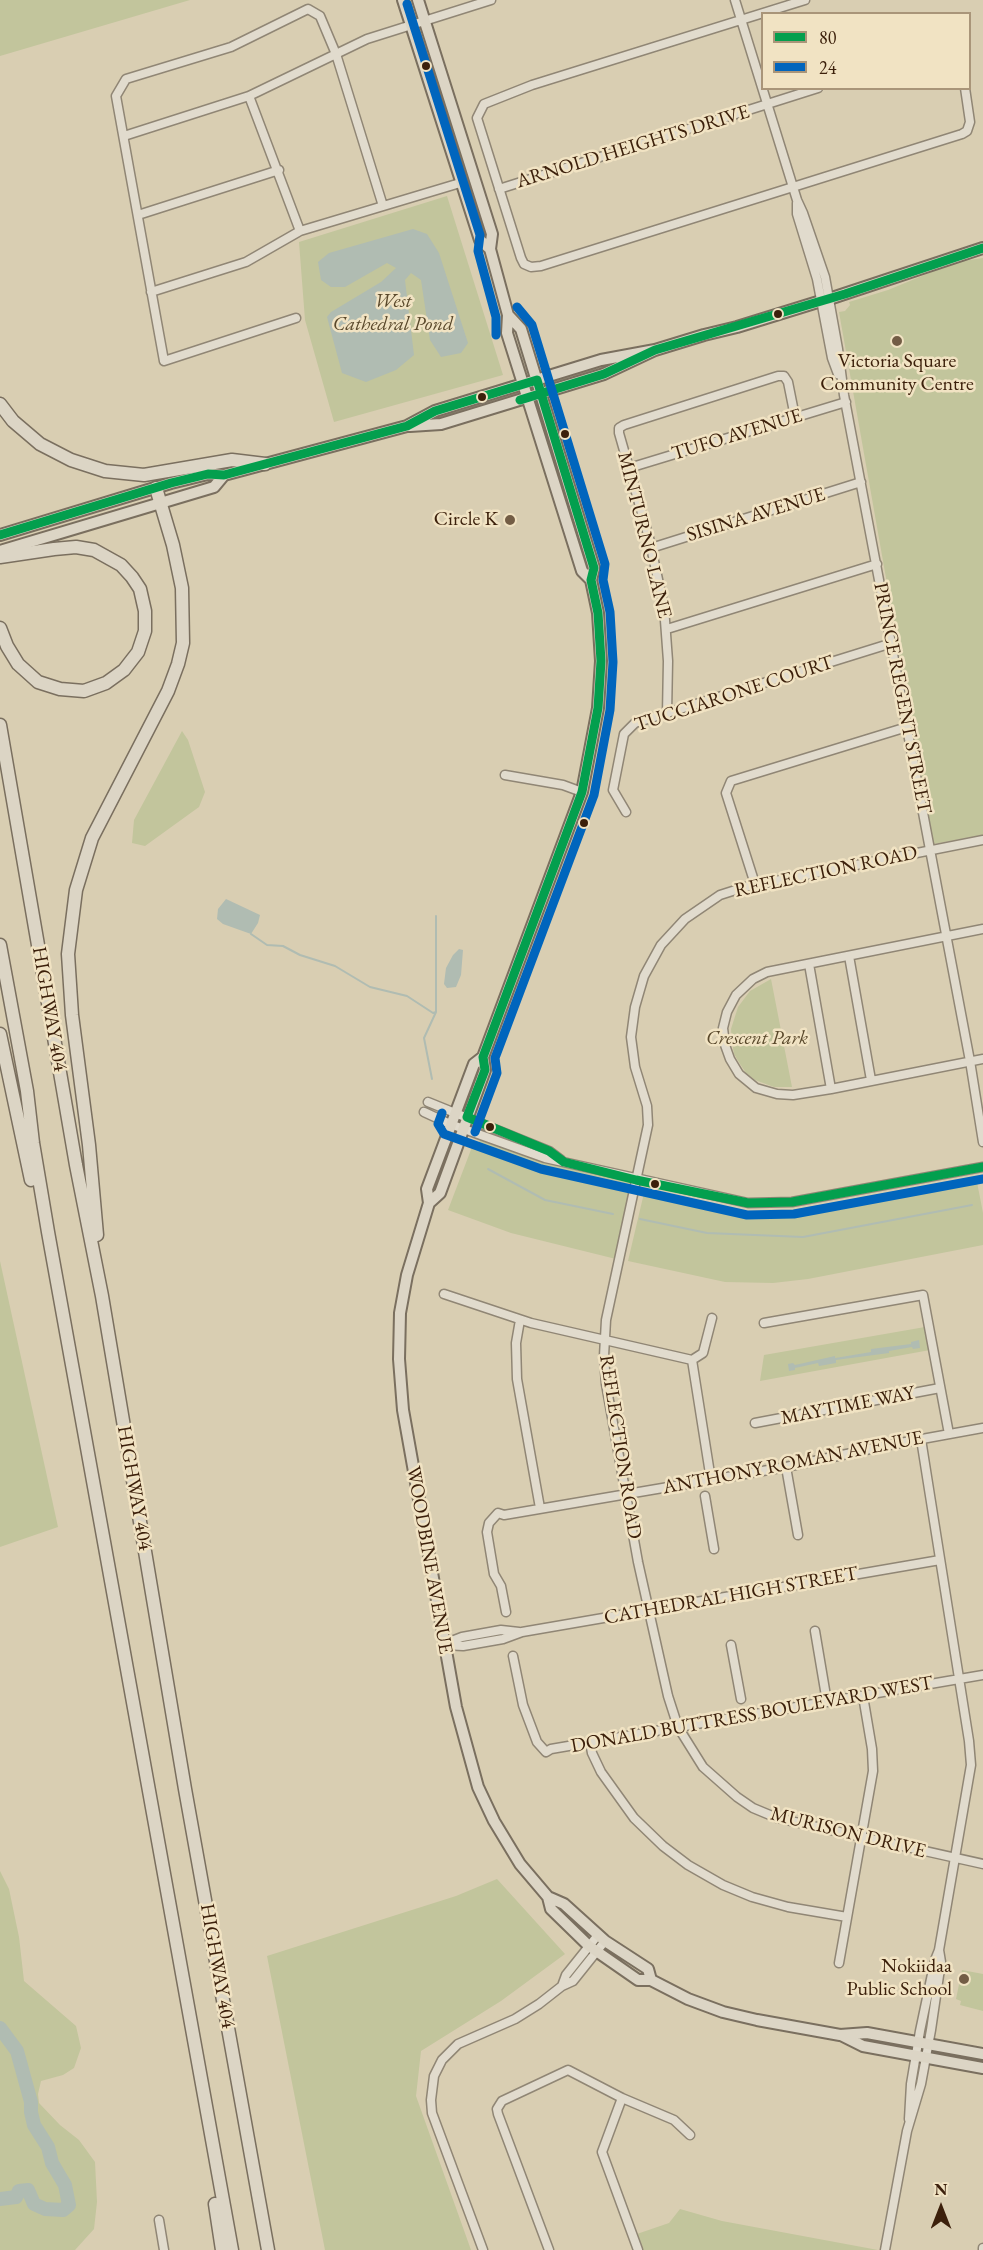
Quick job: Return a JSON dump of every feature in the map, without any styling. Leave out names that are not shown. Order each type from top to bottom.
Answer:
[{"type":"highway","points":[[0,405],[13,421],[40,444],[71,460],[105,471],[144,475],[232,460],[265,464]]},
{"type":"highway","points":[[102,1296],[89,1145],[72,1015],[68,954],[76,890],[92,838],[168,691],[183,643],[182,588],[173,545],[156,488]]},
{"type":"highway","points":[[0,628],[18,664],[38,682],[60,689],[84,691],[106,683],[124,670],[138,652],[145,631],[145,611],[140,589],[121,565],[105,555],[94,550],[76,548],[6,552]]},
{"type":"highway","name":"HIGHWAY 404","points":[[0,725],[76,1165],[102,1296],[185,1789],[268,2250]]},
{"type":"highway","name":"HIGHWAY 404","points":[[0,945],[27,1091],[48,1232],[232,2250]]},
{"type":"highway","points":[[0,1034],[40,1218],[48,1232]]},
{"type":"highway","points":[[201,2075],[222,2250]]},
{"type":"highway","points":[[259,2197],[276,2250]]},
{"type":"main road","name":"WOODBINE AVENUE","points":[[403,0],[460,183],[480,240],[490,249]]},
{"type":"main road","name":"WOODBINE AVENUE","points":[[418,0],[492,234],[490,249],[508,315],[507,333],[582,571],[591,580]]},
{"type":"main road","points":[[407,426],[435,411],[601,360],[655,351],[825,300],[983,248]]},
{"type":"main road","name":"WOODBINE AVENUE","points":[[429,1203],[440,1193],[485,1070],[483,1057],[582,792],[598,708],[601,662],[598,613],[591,580],[594,568],[521,328],[508,315]]},
{"type":"main road","points":[[3,535],[208,474],[224,475],[407,426],[441,424],[604,374],[655,351]]},
{"type":"main road","points":[[6,552],[214,487],[224,475]]},
{"type":"main road","name":"WOODBINE AVENUE","points":[[483,1057],[474,1064],[427,1189],[429,1203],[407,1275],[402,1304],[399,1359],[403,1410],[444,1645],[456,1707],[478,1787],[494,1821],[520,1864],[548,1897],[564,1904],[601,1938],[648,1969],[651,1980]]},
{"type":"main road","name":"WOODBINE AVENUE","points":[[548,1897],[551,1909],[593,1949],[638,1980],[651,1980],[688,1999],[723,2012],[840,2035],[867,2033],[983,2054]]},
{"type":"main road","name":"WOODBINE AVENUE","points":[[840,2035],[863,2046],[983,2068]]},
{"type":"street","points":[[124,136],[249,96],[367,39],[491,0]]},
{"type":"street","name":"PRINCE REGENT STREET","points":[[735,0],[761,85]]},
{"type":"street","points":[[767,12],[805,0]]},
{"type":"street","points":[[296,318],[164,361],[116,96],[126,79],[231,47],[308,9],[320,16],[336,54],[382,206]]},
{"type":"street","points":[[761,14],[532,85],[484,104],[477,118],[521,258],[525,264],[531,267],[541,266],[962,134],[967,130],[970,122],[965,90]]},
{"type":"street","name":"PRINCE REGENT STREET","points":[[762,90],[797,200],[797,214],[825,300],[832,358],[845,398],[877,564],[970,1061],[983,1142]]},
{"type":"street","name":"ARNOLD HEIGHTS DRIVE","points":[[499,189],[812,90]]},
{"type":"street","points":[[249,96],[279,170],[300,231]]},
{"type":"street","points":[[138,215],[279,170]]},
{"type":"street","points":[[151,292],[246,262],[300,231],[460,183]]},
{"type":"street","name":"MINTURNO LANE","points":[[667,714],[667,629],[664,607],[619,428],[778,376],[784,376],[788,382],[795,417]]},
{"type":"street","name":"TUFO AVENUE","points":[[629,468],[795,417],[845,398]]},
{"type":"street","name":"SISINA AVENUE","points":[[651,548],[861,482]]},
{"type":"street","points":[[667,629],[877,564]]},
{"type":"street","name":"TUCCIARONE COURT","points":[[626,812],[613,790],[624,734],[634,723],[892,643]]},
{"type":"street","points":[[755,884],[726,793],[731,781],[907,727]]},
{"type":"street","points":[[505,775],[563,785],[582,792]]},
{"type":"street","name":"REFLECTION ROAD","points":[[678,1727],[668,1696],[648,1610],[605,1376],[606,1320],[648,1125],[631,1037],[635,1007],[644,976],[662,945],[685,919],[720,895],[755,884],[983,840]]},
{"type":"street","points":[[983,929],[767,972],[753,980],[736,995],[727,1011],[723,1028],[725,1045],[739,1074],[756,1088],[777,1094],[793,1095],[831,1089],[983,1059]]},
{"type":"street","points":[[849,956],[871,1080]]},
{"type":"street","points":[[809,964],[831,1089]]},
{"type":"street","points":[[428,1102],[455,1112],[466,1122],[545,1158],[733,1201],[778,1204],[983,1167]]},
{"type":"street","points":[[424,1112],[450,1124],[466,1122]]},
{"type":"street","points":[[444,1294],[520,1320],[692,1360],[703,1353],[712,1318]]},
{"type":"street","points":[[764,1323],[923,1295],[949,1434]]},
{"type":"street","points":[[520,1320],[516,1343],[517,1378],[540,1508]]},
{"type":"street","points":[[692,1360],[711,1480]]},
{"type":"street","name":"MAYTIME WAY","points":[[755,1423],[940,1388]]},
{"type":"street","name":"ANTHONY ROMAN AVENUE","points":[[506,1612],[501,1586],[494,1574],[487,1532],[489,1523],[498,1513],[504,1515],[786,1467],[983,1428]]},
{"type":"street","points":[[885,2250],[909,2119],[921,2084],[923,2043],[941,1962],[939,1950],[970,1766],[969,1742],[921,1439]]},
{"type":"street","points":[[786,1467],[798,1535]]},
{"type":"street","points":[[705,1496],[714,1549]]},
{"type":"street","name":"CATHEDRAL HIGH STREET","points":[[444,1645],[463,1647],[503,1639],[522,1632],[940,1560]]},
{"type":"street","points":[[815,1631],[826,1702]]},
{"type":"street","points":[[731,1645],[741,1699]]},
{"type":"street","name":"DONALD BUTTRESS BOULEVARD WEST","points":[[513,1656],[523,1705],[537,1742],[546,1752],[551,1749],[590,1742],[983,1675]]},
{"type":"street","points":[[839,1963],[871,1785],[873,1758],[863,1695]]},
{"type":"street","name":"MURISON DRIVE","points":[[678,1727],[703,1767],[729,1792],[777,1818],[983,1864]]},
{"type":"street","points":[[590,1742],[598,1766],[624,1806],[652,1836],[688,1865],[723,1885],[752,1897],[788,1907],[847,1917]]},
{"type":"street","points":[[483,2250],[432,2113],[432,2083],[442,2061],[458,2044],[521,2016],[562,1986],[566,1975],[601,1938]]},
{"type":"street","points":[[549,2250],[498,2114],[499,2104],[507,2098],[568,2070],[622,2098],[674,2120],[690,2135]]},
{"type":"street","points":[[622,2098],[602,2152],[638,2250]]},
{"type":"street","points":[[159,2220],[164,2250]]},
{"type":"green space","points":[[0,0],[190,0],[0,56]]},
{"type":"green space","name":"West Cathedral Pond","points":[[447,196],[503,375],[334,422],[305,320],[299,242]]},
{"type":"green space","points":[[983,258],[983,835],[933,844],[839,312],[845,311],[850,305],[849,302],[888,290],[956,262]]},
{"type":"green space","points":[[182,731],[188,740],[205,792],[199,807],[145,846],[132,843],[134,820]]},
{"type":"green space","name":"Crescent Park","points":[[771,979],[792,1087],[774,1087],[755,1080],[746,1073],[734,1054],[731,1029],[738,1007],[750,991]]},
{"type":"green space","points":[[481,1140],[638,1180],[620,1260],[511,1233],[448,1210],[472,1147]]},
{"type":"green space","points":[[976,1177],[983,1213],[983,1245],[808,1279],[773,1283],[725,1282],[628,1261],[644,1193],[733,1211],[775,1213]]},
{"type":"green space","points":[[0,1261],[58,1527],[0,1547]]},
{"type":"green space","points":[[925,1327],[930,1350],[760,1381],[764,1355]]},
{"type":"green space","points":[[0,1871],[9,1889],[19,1937],[24,1981],[76,2026],[81,2048],[74,2068],[63,2075],[41,2081],[38,2094],[39,2103],[60,2125],[79,2140],[95,2162],[97,2202],[94,2229],[75,2250],[0,2250]]},
{"type":"green space","points":[[497,1879],[565,1954],[501,2001],[421,2051],[416,2096],[471,2250],[325,2250],[267,1956],[456,1896]]},
{"type":"green space","points":[[962,1970],[983,1974],[983,2011],[960,2005],[961,2001],[956,1999]]},
{"type":"green space","points":[[680,2209],[722,2221],[878,2250],[641,2250],[634,2235],[669,2223]]},
{"type":"shaded area","points":[[413,229],[427,234],[439,253],[468,343],[461,353],[441,357],[430,340],[421,280],[411,273],[405,280],[414,355],[396,370],[366,382],[342,373],[327,317],[331,312],[381,282],[396,268],[387,263],[345,287],[331,287],[321,280],[318,262],[329,253]]},
{"type":"shaded area","points":[[226,899],[260,915],[251,934],[223,924],[217,919],[218,909]]},
{"type":"shaded area","points":[[459,949],[463,950],[461,975],[456,987],[447,988],[444,984],[446,968]]},
{"type":"shaded area","points":[[919,1340],[920,1348],[913,1349],[912,1347],[889,1351],[889,1353],[836,1360],[836,1363],[819,1366],[818,1363],[789,1371],[788,1364],[795,1365],[835,1356],[835,1358],[871,1352],[871,1349],[911,1344]]},
{"type":"waterway","points":[[432,1079],[424,1038],[436,1012],[436,916]]},
{"type":"waterway","points":[[251,934],[267,945],[283,946],[300,955],[335,966],[370,987],[407,996],[433,1013],[436,1012]]},
{"type":"waterway","points":[[488,1169],[545,1200],[613,1214]]},
{"type":"waterway","points":[[640,1219],[707,1233],[803,1237],[972,1205]]},
{"type":"waterway","points":[[0,2028],[17,2051],[31,2102],[34,2125],[48,2147],[52,2163],[65,2185],[69,2205],[63,2210],[45,2209],[34,2204],[28,2190],[19,2191],[16,2197],[0,2199]]},
{"type":"transit line","name":"24","points":[[407,4],[480,235],[478,251],[496,317],[496,335]]},
{"type":"transit line","name":"80","points":[[520,400],[604,374],[655,350],[845,294],[983,248]]},
{"type":"transit line","name":"24","points":[[475,1132],[497,1073],[495,1058],[594,795],[610,710],[613,662],[610,612],[603,580],[605,564],[532,325],[517,307]]},
{"type":"transit line","name":"80","points":[[0,535],[171,483],[208,474],[224,475],[407,426],[435,411],[537,380],[594,568],[591,580],[598,613],[601,661],[598,708],[582,792],[483,1057],[485,1070],[467,1117],[549,1151],[564,1162],[636,1180],[748,1203],[792,1202],[983,1167]]},
{"type":"transit line","name":"24","points":[[442,1113],[438,1124],[444,1134],[541,1169],[747,1215],[794,1214],[983,1179]]},
{"type":"place","name":"Victoria Square Community Centre","points":[[897,341]]},
{"type":"place","name":"Circle K","points":[[510,520]]},
{"type":"place","name":"Nokiidaa Public School","points":[[964,1979]]}]
